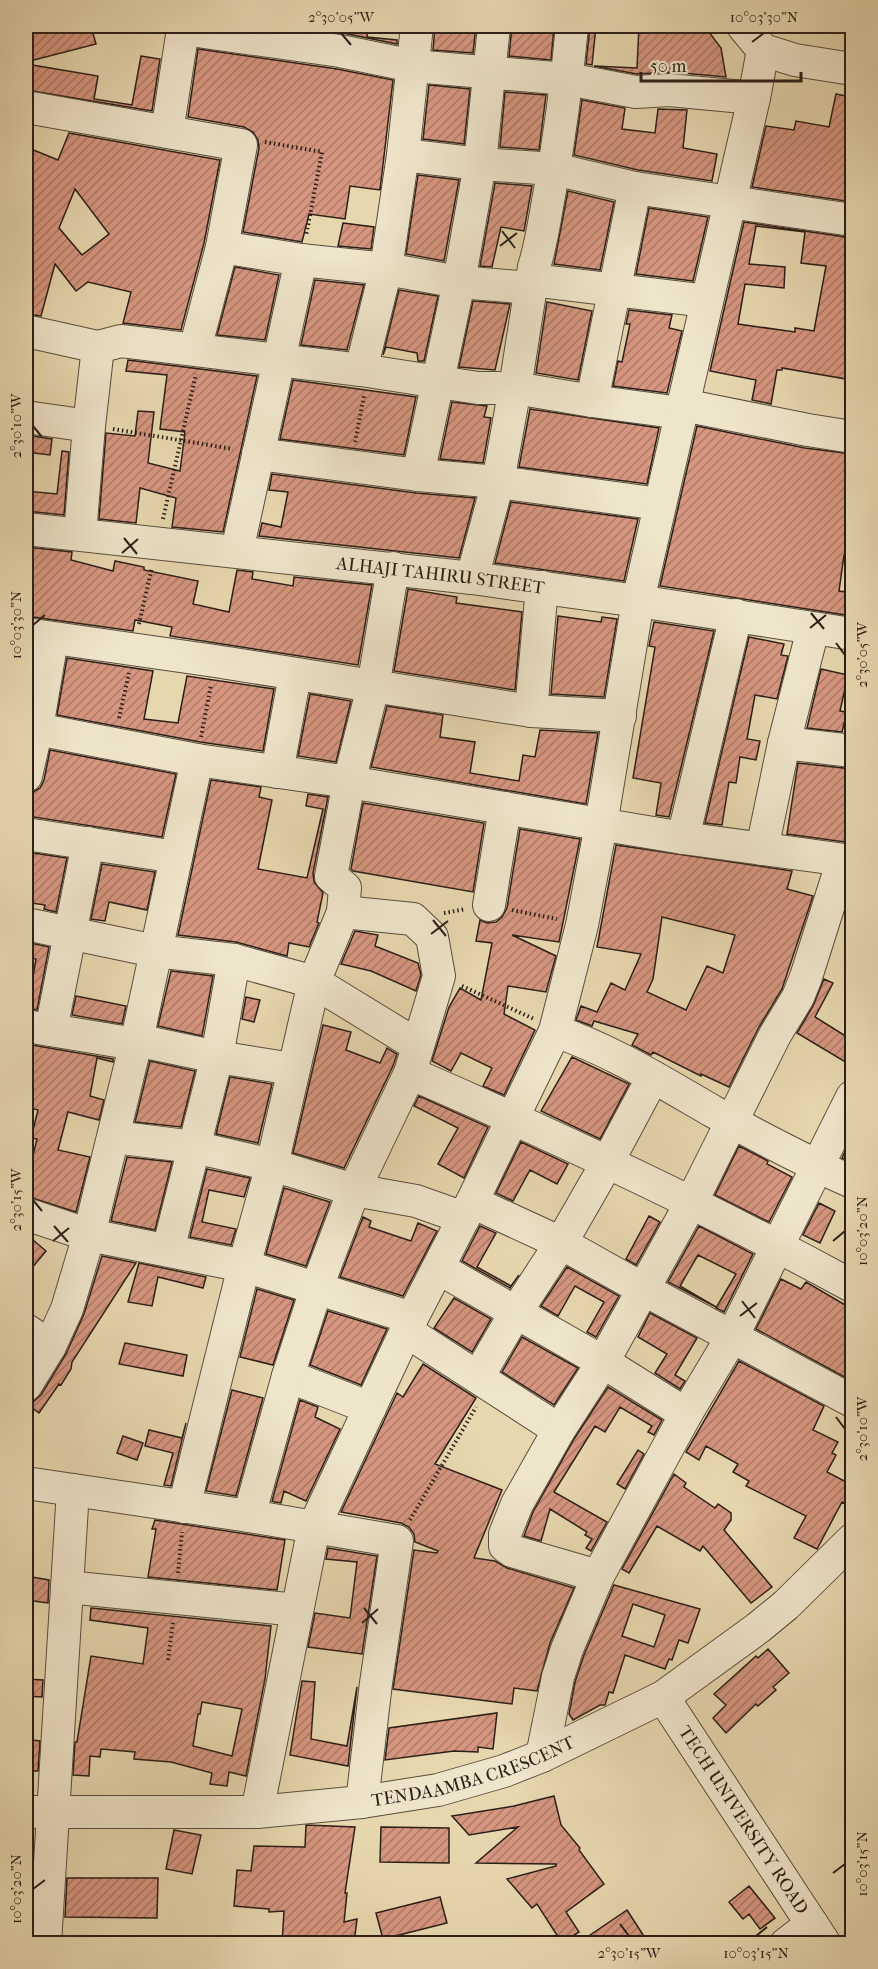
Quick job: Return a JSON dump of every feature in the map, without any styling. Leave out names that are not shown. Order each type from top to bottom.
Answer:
[{"type":"street","points":[[365,371],[386,269],[403,155],[417,26]]},
{"type":"street","points":[[418,475],[459,282],[480,164],[494,26]]},
{"type":"street","points":[[472,578],[498,482],[531,284],[554,169],[572,26]]},
{"type":"street","points":[[743,26],[763,50],[795,60],[852,69]]},
{"type":"street","points":[[167,132],[183,29],[267,32],[340,51],[413,66],[567,80],[636,92],[669,90],[754,98]]},
{"type":"street","points":[[257,1812],[314,1527],[409,1324],[468,1210],[555,1031],[582,925],[620,717],[638,601],[754,98],[763,50]]},
{"type":"street","points":[[26,107],[241,145],[222,247],[195,349]]},
{"type":"street","points":[[403,155],[480,164],[554,169],[635,188],[852,220]]},
{"type":"street","points":[[592,401],[635,188]]},
{"type":"street","points":[[222,247],[301,260],[386,269],[459,282],[615,289],[706,301]]},
{"type":"street","points":[[237,552],[301,260]]},
{"type":"street","points":[[26,331],[98,347],[121,341],[195,349],[478,388],[515,388],[592,401],[682,409],[852,437]]},
{"type":"street","points":[[80,534],[98,347]]},
{"type":"street","points":[[26,417],[89,426]]},
{"type":"street","points":[[258,454],[418,475],[498,482],[660,504]]},
{"type":"street","name":"ALHAJI TAHIRU STREET","points":[[26,529],[472,578],[736,615],[852,634]]},
{"type":"street","points":[[184,1507],[272,1164],[314,982],[344,912],[345,888],[331,876],[349,782],[373,687],[393,568]]},
{"type":"street","points":[[531,711],[542,587]]},
{"type":"street","points":[[683,838],[736,615]]},
{"type":"street","points":[[762,849],[784,743],[813,629]]},
{"type":"street","points":[[26,776],[39,636],[215,661],[531,711],[620,717]]},
{"type":"street","points":[[277,771],[295,675]]},
{"type":"street","points":[[31,727],[197,760],[349,782],[683,838],[848,861],[798,997],[775,1035],[730,1121],[691,1203],[603,1362],[559,1430],[517,1504],[504,1540],[506,1546],[512,1551],[598,1575]]},
{"type":"street","points":[[784,743],[852,751]]},
{"type":"street","points":[[26,1385],[38,1338],[67,1309],[89,1235],[136,1042],[197,760]]},
{"type":"street","points":[[489,905],[505,808]]},
{"type":"street","points":[[26,834],[176,857]]},
{"type":"street","points":[[88,843],[69,934],[38,1028],[293,1069]]},
{"type":"street","points":[[249,1516],[288,1376],[317,1287],[354,1190],[414,1059],[439,976],[432,937],[413,918],[344,912]]},
{"type":"street","points":[[26,924],[155,951],[234,960],[314,982],[414,1059],[513,1118],[778,1245],[852,1286]]},
{"type":"street","points":[[168,1250],[216,1057],[234,960]]},
{"type":"street","points":[[555,1031],[588,1042],[730,1121],[852,1182]]},
{"type":"street","points":[[483,1380],[516,1312],[561,1243],[608,1163],[653,1077]]},
{"type":"street","points":[[542,1756],[558,1677],[570,1640],[598,1575],[686,1414],[732,1337],[852,1097]]},
{"type":"street","points":[[114,1137],[194,1147],[272,1164],[354,1190],[468,1210],[561,1243],[852,1401]]},
{"type":"street","points":[[26,1214],[89,1235],[244,1266],[317,1287],[409,1324],[483,1380],[559,1430]]},
{"type":"street","points":[[438,1268],[603,1362],[686,1414]]},
{"type":"street","points":[[288,1376],[370,1408]]},
{"type":"street","points":[[26,1484],[249,1516],[397,1541],[376,1683],[362,1802]]},
{"type":"street","points":[[45,1944],[40,1811],[67,1587],[73,1490]]},
{"type":"street","name":"TENDAAMBA CRESCENT","points":[[40,1811],[257,1812],[362,1802],[438,1790],[504,1771],[542,1756],[663,1697],[759,1628],[786,1605],[852,1540]]},
{"type":"street","points":[[67,1587],[297,1610]]},
{"type":"street","name":"TECH UNIVERSITY ROAD","points":[[663,1697],[818,1934]]},
{"type":"street","points":[[786,1944],[818,1934]]},
{"type":"path","points":[[241,145],[255,140],[322,152],[301,260]]},
{"type":"path","points":[[351,466],[365,371]]},
{"type":"path","points":[[89,426],[258,454]]},
{"type":"path","points":[[197,760],[215,661]]},
{"type":"path","points":[[439,976],[520,1011],[555,1031]]},
{"type":"path","points":[[397,1541],[483,1380]]},
{"type":"building","points":[[26,26],[91,26],[96,44],[26,62]]},
{"type":"building","points":[[288,26],[368,26],[367,37],[397,40],[397,44],[343,33]]},
{"type":"building","points":[[435,26],[476,26],[473,53],[433,50]]},
{"type":"building","points":[[512,26],[554,26],[551,60],[509,56]]},
{"type":"building","points":[[590,26],[596,26],[592,65],[586,64]]},
{"type":"building","points":[[639,26],[700,26],[709,32],[721,48],[726,77],[671,72],[637,74],[594,66],[637,68]]},
{"type":"building","points":[[198,49],[337,69],[393,80],[380,190],[350,186],[345,219],[309,214],[302,242],[243,232],[259,148],[258,140],[253,132],[244,127],[188,117]]},
{"type":"building","points":[[141,56],[160,59],[152,111],[26,90],[26,64],[98,76],[94,99],[132,105]]},
{"type":"building","points":[[429,85],[470,89],[464,144],[423,139]]},
{"type":"building","points":[[505,92],[546,95],[539,150],[500,147]]},
{"type":"building","points":[[836,94],[852,97],[852,202],[752,187],[766,126],[794,130],[796,121],[829,127]]},
{"type":"building","points":[[582,100],[625,108],[622,129],[655,133],[658,109],[687,110],[683,148],[717,154],[712,181],[638,170],[574,155]]},
{"type":"building","points":[[69,133],[220,160],[204,243],[181,330],[123,323],[131,292],[88,282],[76,291],[55,264],[41,316],[26,314],[26,161],[31,149],[58,160]],"holes":[[[75,189],[109,234],[82,255],[59,228]]]},
{"type":"building","points":[[418,175],[459,180],[444,261],[406,254]]},
{"type":"building","points":[[495,183],[532,186],[524,231],[501,227],[492,267],[480,266]]},
{"type":"building","points":[[568,191],[614,202],[600,270],[554,264]]},
{"type":"building","points":[[649,208],[708,217],[693,281],[636,274]]},
{"type":"building","points":[[744,222],[852,238],[852,380],[782,368],[782,370],[777,370],[771,404],[752,400],[756,380],[710,371]],"holes":[[[756,226],[805,232],[801,263],[826,266],[814,331],[795,328],[795,332],[738,324],[745,284],[784,288],[785,267],[749,264]]]},
{"type":"building","points":[[343,223],[374,227],[371,249],[338,246]]},
{"type":"building","points":[[235,267],[279,275],[265,340],[217,335]]},
{"type":"building","points":[[315,280],[364,285],[347,350],[301,345]]},
{"type":"building","points":[[399,290],[438,296],[424,361],[418,361],[417,353],[386,347],[383,355]]},
{"type":"building","points":[[473,301],[510,304],[495,370],[459,367]]},
{"type":"building","points":[[547,302],[592,311],[578,380],[536,373]]},
{"type":"building","points":[[629,310],[672,315],[669,328],[682,331],[667,393],[613,386],[618,361],[622,362],[630,324],[626,324]]},
{"type":"building","points":[[128,360],[257,376],[223,532],[172,527],[176,498],[140,488],[136,523],[99,519],[106,433],[135,436],[138,411],[154,412],[148,463],[180,471],[185,432],[160,429],[167,375],[126,371]]},
{"type":"building","points":[[293,380],[416,397],[404,455],[280,439]]},
{"type":"building","points":[[452,402],[487,406],[484,417],[491,418],[483,463],[440,459]]},
{"type":"building","points":[[530,409],[659,428],[647,484],[519,467]]},
{"type":"building","points":[[697,426],[805,448],[852,454],[849,491],[852,492],[852,556],[844,555],[839,591],[852,593],[852,616],[660,586]]},
{"type":"building","points":[[26,435],[52,439],[50,455],[26,452]]},
{"type":"building","points":[[62,451],[69,452],[64,515],[26,511],[26,491],[57,494]]},
{"type":"building","points":[[272,474],[416,493],[475,498],[459,558],[259,536],[262,523],[281,527],[288,492],[269,490]]},
{"type":"building","points":[[511,502],[638,519],[624,581],[495,563]]},
{"type":"building","points":[[26,547],[72,552],[71,560],[113,571],[115,561],[144,567],[144,570],[198,581],[193,604],[229,612],[237,570],[253,572],[252,579],[293,586],[294,577],[372,585],[358,665],[170,636],[172,627],[135,620],[133,631],[26,616]]},
{"type":"building","points":[[408,589],[457,597],[456,603],[522,612],[515,690],[394,671]]},
{"type":"building","points":[[558,616],[601,622],[602,617],[617,619],[604,697],[551,694]]},
{"type":"building","points":[[654,622],[714,631],[669,817],[656,815],[661,783],[633,778],[655,647],[649,646]]},
{"type":"building","points":[[749,637],[784,644],[781,655],[788,656],[777,699],[755,695],[747,739],[760,741],[756,760],[740,757],[736,783],[729,782],[722,825],[705,823]]},
{"type":"building","points":[[67,658],[153,671],[144,719],[178,723],[187,676],[274,689],[263,751],[200,742],[57,715]]},
{"type":"building","points":[[821,669],[848,675],[840,711],[847,712],[842,732],[807,728]]},
{"type":"building","points":[[310,694],[351,701],[336,762],[298,756]]},
{"type":"building","points":[[387,706],[443,715],[440,737],[475,742],[470,773],[519,781],[523,755],[535,757],[540,730],[598,733],[586,804],[371,767]]},
{"type":"building","points":[[50,750],[176,774],[162,837],[27,816],[33,792],[40,788],[44,780]]},
{"type":"building","points":[[798,763],[852,769],[852,843],[787,834]]},
{"type":"building","points":[[211,780],[261,787],[259,797],[272,800],[258,869],[307,878],[323,809],[306,806],[308,794],[328,797],[313,873],[314,882],[323,893],[317,922],[319,923],[309,947],[289,943],[287,956],[236,942],[178,935]]},
{"type":"building","points":[[363,803],[484,823],[473,892],[353,871],[351,869]]},
{"type":"building","points":[[520,829],[580,839],[559,942],[512,935],[556,956],[546,992],[508,986],[504,1014],[535,1030],[504,1095],[483,1086],[492,1068],[461,1053],[451,1071],[432,1061],[449,1007],[460,988],[481,1000],[492,943],[476,941],[480,920],[487,923],[496,922],[507,908]]},
{"type":"building","points":[[616,845],[792,871],[787,889],[813,896],[782,989],[759,1027],[729,1087],[653,1052],[651,1055],[632,1045],[638,1034],[594,1021],[592,1026],[576,1020],[581,1006],[597,1012],[611,983],[625,990],[641,954],[597,947]],"holes":[[[662,917],[735,935],[723,973],[707,966],[686,1010],[647,992],[653,979]]]},
{"type":"building","points":[[26,852],[67,858],[56,912],[44,909],[45,905],[26,902]]},
{"type":"building","points":[[102,864],[155,872],[147,910],[109,902],[105,921],[91,919]]},
{"type":"building","points":[[355,931],[378,935],[375,946],[418,963],[421,975],[416,991],[371,971],[341,964]]},
{"type":"building","points":[[26,942],[49,947],[37,1010],[26,1008],[36,959],[26,957]]},
{"type":"building","points":[[171,971],[213,976],[202,1036],[158,1026]]},
{"type":"building","points":[[824,979],[833,983],[815,1017],[852,1040],[852,1066],[797,1033],[813,1006]]},
{"type":"building","points":[[76,996],[126,1006],[122,1024],[72,1015]]},
{"type":"building","points":[[246,997],[260,1000],[254,1022],[242,1019]]},
{"type":"building","points":[[323,1025],[351,1032],[346,1050],[380,1063],[387,1048],[397,1054],[344,1168],[293,1153]]},
{"type":"building","points":[[26,1044],[113,1059],[113,1062],[97,1058],[90,1096],[104,1100],[99,1120],[68,1112],[58,1150],[90,1157],[76,1212],[26,1196],[26,1184],[37,1139],[31,1138],[38,1110],[26,1107]]},
{"type":"building","points":[[572,1057],[629,1084],[600,1139],[541,1111]]},
{"type":"building","points":[[150,1061],[195,1071],[181,1127],[135,1122]]},
{"type":"building","points":[[230,1077],[272,1084],[258,1143],[216,1134]]},
{"type":"building","points":[[419,1096],[488,1127],[464,1178],[438,1164],[458,1128],[414,1106]]},
{"type":"building","points":[[852,1136],[852,1162],[842,1158]]},
{"type":"building","points":[[521,1142],[568,1164],[557,1184],[530,1170],[513,1201],[496,1193]]},
{"type":"building","points":[[739,1146],[792,1177],[769,1222],[715,1195]]},
{"type":"building","points":[[127,1157],[172,1162],[155,1230],[111,1221]]},
{"type":"building","points":[[207,1169],[250,1178],[244,1197],[209,1190],[202,1222],[236,1229],[231,1245],[190,1237]]},
{"type":"building","points":[[284,1188],[330,1202],[306,1266],[266,1254]]},
{"type":"building","points":[[819,1203],[835,1211],[820,1243],[803,1235]]},
{"type":"building","points":[[649,1216],[660,1222],[636,1265],[626,1259]]},
{"type":"building","points":[[363,1217],[371,1221],[369,1227],[411,1241],[418,1223],[437,1231],[403,1296],[340,1277]]},
{"type":"building","points":[[480,1226],[496,1233],[477,1267],[511,1286],[519,1275],[510,1288],[462,1261]]},
{"type":"building","points":[[699,1226],[753,1254],[724,1312],[716,1308],[736,1274],[698,1255],[680,1286],[716,1307],[668,1282]]},
{"type":"building","points":[[26,1234],[46,1251],[26,1275]]},
{"type":"building","points":[[102,1256],[136,1263],[72,1362],[71,1369],[61,1385],[59,1384],[39,1413],[26,1403],[34,1401],[41,1395],[66,1354],[84,1314]]},
{"type":"building","points":[[139,1263],[206,1277],[203,1288],[158,1277],[152,1306],[128,1302]]},
{"type":"building","points":[[567,1267],[619,1296],[596,1337],[587,1332],[604,1302],[575,1286],[558,1316],[541,1306]]},
{"type":"building","points":[[781,1279],[801,1289],[806,1282],[852,1309],[852,1381],[756,1329]]},
{"type":"building","points":[[257,1289],[294,1300],[273,1365],[240,1357]]},
{"type":"building","points":[[454,1298],[491,1319],[472,1352],[434,1328]]},
{"type":"building","points":[[328,1311],[387,1329],[361,1385],[310,1365]]},
{"type":"building","points":[[650,1313],[697,1338],[675,1375],[685,1381],[680,1389],[655,1373],[667,1354],[638,1337]]},
{"type":"building","points":[[522,1337],[578,1368],[554,1405],[502,1372]]},
{"type":"building","points":[[125,1343],[187,1355],[183,1376],[119,1364]]},
{"type":"building","points":[[739,1361],[824,1406],[813,1430],[838,1442],[832,1453],[836,1455],[827,1472],[852,1485],[852,1507],[842,1502],[817,1549],[794,1538],[806,1516],[746,1486],[749,1481],[733,1472],[738,1464],[706,1446],[699,1460],[686,1452]]},
{"type":"building","points":[[423,1364],[476,1398],[435,1464],[502,1490],[474,1558],[495,1561],[507,1568],[574,1588],[550,1643],[537,1691],[514,1688],[512,1704],[393,1689],[414,1550],[437,1553],[438,1551],[415,1542],[414,1534],[409,1527],[401,1523],[341,1512],[397,1393],[403,1397]]},
{"type":"building","points":[[608,1387],[662,1420],[654,1435],[648,1432],[652,1426],[620,1407],[605,1432],[595,1426],[554,1492],[607,1522],[591,1551],[586,1548],[592,1539],[585,1535],[587,1532],[550,1509],[541,1541],[524,1536],[533,1512],[574,1439]]},
{"type":"building","points":[[232,1390],[263,1398],[236,1496],[206,1491]]},
{"type":"building","points":[[300,1400],[318,1407],[315,1417],[340,1429],[306,1501],[284,1491],[281,1503],[275,1502],[272,1501]]},
{"type":"building","points":[[186,1423],[171,1486],[164,1485],[173,1453],[145,1446],[149,1430],[182,1438]]},
{"type":"building","points":[[123,1436],[143,1443],[137,1460],[117,1453]]},
{"type":"building","points":[[638,1450],[644,1454],[625,1489],[617,1484]]},
{"type":"building","points":[[674,1474],[686,1483],[684,1487],[715,1508],[718,1504],[731,1513],[731,1520],[724,1530],[772,1587],[751,1603],[703,1546],[700,1551],[657,1526],[629,1573],[622,1569]]},
{"type":"building","points":[[155,1520],[285,1540],[277,1590],[148,1577],[156,1529],[152,1529]]},
{"type":"building","points":[[328,1548],[377,1556],[362,1654],[308,1647],[315,1613],[350,1618],[357,1562],[326,1559]]},
{"type":"building","points":[[26,1576],[49,1580],[48,1603],[26,1600]]},
{"type":"building","points":[[614,1585],[700,1609],[688,1643],[679,1640],[672,1660],[669,1659],[665,1669],[625,1655],[613,1693],[609,1692],[605,1705],[600,1705],[573,1720],[569,1714],[575,1682]],"holes":[[[633,1604],[665,1615],[654,1647],[622,1636]]]},
{"type":"building","points":[[91,1608],[271,1626],[265,1679],[246,1776],[229,1772],[227,1786],[210,1784],[212,1773],[171,1762],[134,1759],[135,1752],[101,1749],[100,1757],[90,1756],[89,1776],[73,1775],[75,1742],[77,1742],[91,1656],[143,1664],[148,1628],[90,1620]],"holes":[[[202,1702],[242,1709],[232,1756],[193,1746]]]},
{"type":"building","points":[[768,1649],[789,1673],[773,1687],[776,1690],[758,1706],[756,1704],[726,1733],[713,1718],[726,1705],[714,1694],[756,1656],[758,1658]]},
{"type":"building","points":[[26,1679],[43,1680],[42,1697],[26,1696]]},
{"type":"building","points":[[302,1681],[315,1682],[311,1739],[347,1746],[357,1687],[348,1766],[290,1755]]},
{"type":"building","points":[[497,1713],[493,1749],[478,1747],[478,1752],[454,1751],[385,1760],[389,1728]]},
{"type":"building","points":[[32,1740],[40,1741],[38,1771],[30,1771]]},
{"type":"building","points":[[554,1796],[561,1825],[580,1848],[579,1850],[604,1884],[566,1912],[579,1932],[562,1943],[537,1904],[532,1908],[507,1879],[556,1866],[556,1864],[476,1863],[518,1827],[469,1835],[452,1816],[514,1806]]},
{"type":"building","points":[[306,1825],[355,1827],[345,1893],[347,1893],[344,1922],[357,1919],[354,1944],[282,1944],[284,1911],[269,1912],[269,1909],[234,1906],[237,1870],[251,1871],[254,1846],[305,1847]]},
{"type":"building","points":[[381,1827],[449,1828],[449,1863],[380,1862]]},
{"type":"building","points":[[174,1830],[201,1835],[192,1874],[166,1869]]},
{"type":"building","points":[[67,1878],[158,1878],[157,1918],[65,1917]]},
{"type":"building","points":[[749,1886],[775,1918],[760,1929],[749,1914],[743,1919],[729,1902]]},
{"type":"building","points":[[440,1897],[447,1923],[383,1939],[376,1913]]},
{"type":"building","points":[[627,1910],[649,1944],[577,1944]]}]
